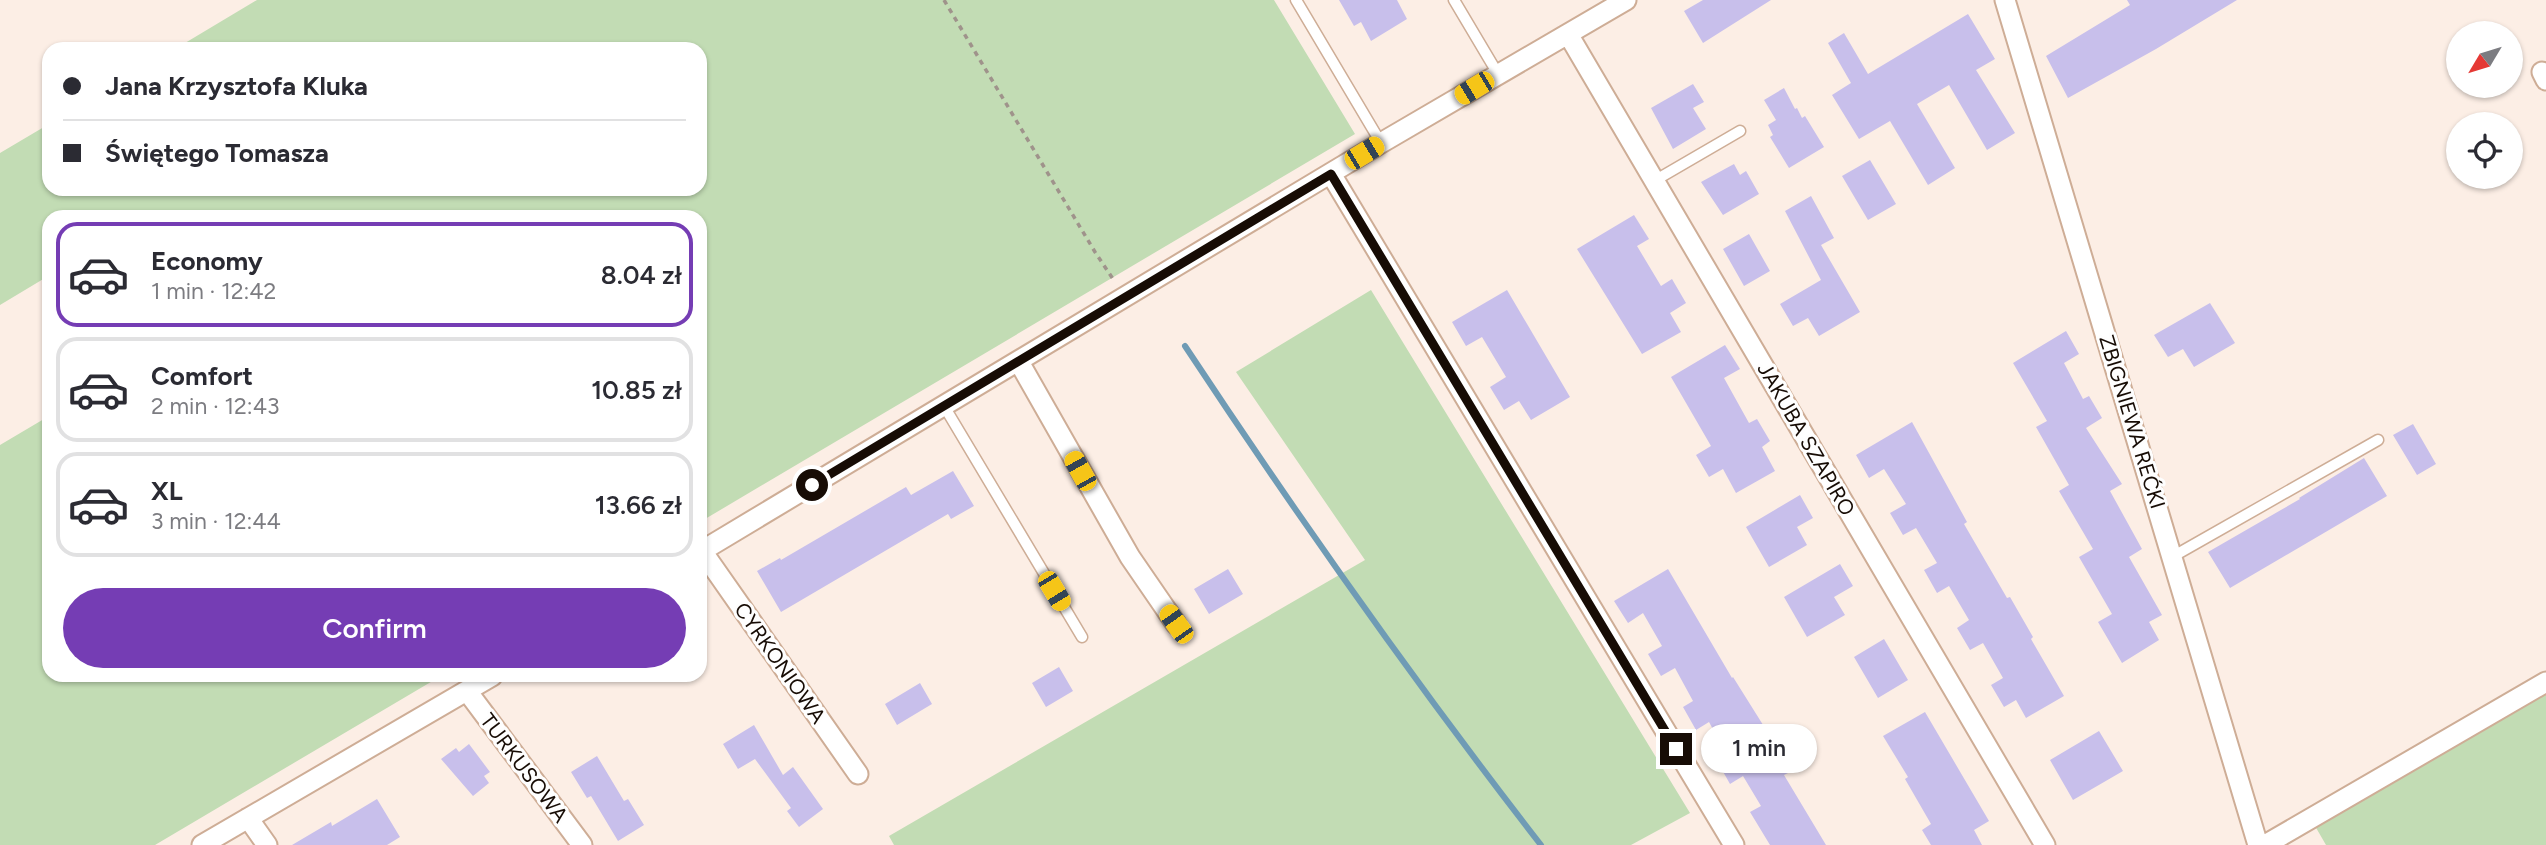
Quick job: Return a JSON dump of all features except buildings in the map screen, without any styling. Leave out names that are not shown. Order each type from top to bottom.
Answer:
[{"type":"street","points":[[707,547],[1626,0]]},
{"type":"street","name":"ZBIGNIEWA REĆKI","points":[[2005,0],[2258,845]]},
{"type":"street","name":"JAKUBA SZAPIRO","points":[[1568,34],[2045,845]]},
{"type":"street","points":[[1331,174],[1734,845]]},
{"type":"street","points":[[1018,362],[1130,557],[1176,624]]},
{"type":"street","name":"CYRKONIOWA","points":[[707,560],[858,774]]},
{"type":"street","points":[[202,845],[482,682]]},
{"type":"street","points":[[2265,845],[2546,682]]},
{"type":"street","name":"TURKUSOWA","points":[[467,691],[582,845]]},
{"type":"street","points":[[248,818],[267,845]]},
{"type":"lane","points":[[1296,0],[1381,144]]},
{"type":"lane","points":[[1454,0],[1498,74]]},
{"type":"lane","points":[[1654,181],[1740,131]]},
{"type":"lane","points":[[944,406],[1082,637]]},
{"type":"lane","points":[[2172,557],[2378,440]]},
{"type":"path","points":[[944,0],[1095,252],[1126,298]]},
{"type":"green space","points":[[257,0],[1274,0],[1355,134],[707,518],[707,210],[42,210],[42,280],[0,305],[0,153],[42,128],[42,196],[707,196],[707,42],[187,42]]},
{"type":"green space","points":[[1371,290],[1690,813],[1631,845],[894,845],[889,836],[1365,560],[1236,372]]},
{"type":"green space","points":[[42,420],[42,682],[431,682],[155,845],[0,845],[0,445]]},
{"type":"green space","points":[[2546,682],[2546,845],[2326,845],[2311,819]]},
{"type":"waterway","points":[[1185,346],[1358,599],[1541,845]]},
{"type":"route","points":[[812,485],[1331,174],[1676,749]]}]
